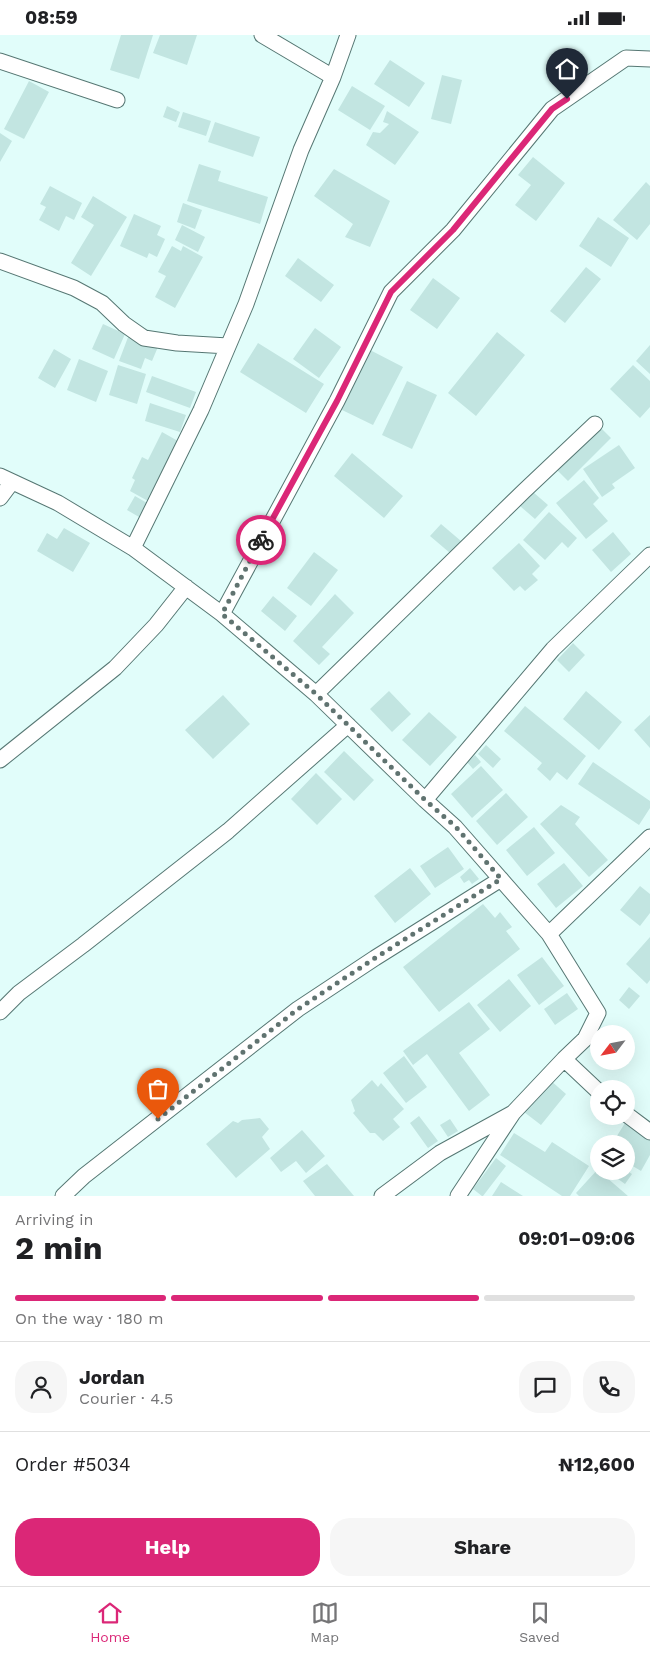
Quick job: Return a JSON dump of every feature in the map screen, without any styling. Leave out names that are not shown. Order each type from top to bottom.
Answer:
[{"type":"street","points":[[262,35],[332,77]]},
{"type":"street","points":[[134,548],[201,410],[246,305],[301,150],[348,35]]},
{"type":"street","points":[[222,614],[337,401],[391,292],[453,230],[552,109],[626,58],[650,59]]},
{"type":"street","points":[[0,61],[117,100]]},
{"type":"street","points":[[0,261],[74,288],[102,303],[124,324],[144,338],[177,343],[228,346]]},
{"type":"street","points":[[316,694],[595,424]]},
{"type":"street","points":[[0,498],[6,479],[58,503],[134,548],[222,614],[316,694],[425,800],[456,827],[548,933],[598,1013],[585,1039],[513,1113],[458,1196]]},
{"type":"street","points":[[425,800],[553,649],[650,555]]},
{"type":"street","points":[[0,760],[115,667],[156,625],[186,587]]},
{"type":"street","points":[[0,1012],[19,993],[84,945],[228,831],[348,725]]},
{"type":"street","points":[[548,933],[650,837]]},
{"type":"street","points":[[63,1196],[84,1176],[298,1009],[501,879]]},
{"type":"street","points":[[564,1059],[590,1084]]},
{"type":"street","points":[[382,1196],[440,1153],[513,1113]]},
{"type":"street","points":[[635,1121],[650,1132]]},
{"type":"building","points":[[121,35],[153,35],[139,79],[110,70]]},
{"type":"building","points":[[160,35],[197,35],[187,65],[153,53]]},
{"type":"building","points":[[390,60],[425,83],[409,107],[374,84]]},
{"type":"building","points":[[442,75],[462,80],[451,124],[431,119]]},
{"type":"building","points":[[29,81],[49,92],[24,139],[4,129]]},
{"type":"building","points":[[352,86],[385,106],[370,130],[338,110]]},
{"type":"building","points":[[167,106],[180,112],[176,122],[163,117]]},
{"type":"building","points":[[387,111],[419,132],[395,165],[366,145],[373,132],[380,133],[389,124],[383,122]]},
{"type":"building","points":[[183,112],[211,121],[206,136],[178,127]]},
{"type":"building","points":[[215,122],[260,137],[253,157],[208,142]]},
{"type":"building","points":[[0,133],[12,141],[0,162]]},
{"type":"building","points":[[533,157],[565,183],[536,221],[515,205],[531,185],[518,175]]},
{"type":"building","points":[[199,164],[221,171],[218,181],[268,197],[260,224],[187,201]]},
{"type":"building","points":[[334,169],[390,201],[370,247],[345,237],[353,224],[314,196]]},
{"type":"building","points":[[646,182],[650,186],[650,224],[637,240],[613,220]]},
{"type":"building","points":[[50,186],[82,203],[74,220],[66,216],[59,231],[39,220],[46,207],[40,204]]},
{"type":"building","points":[[93,196],[127,217],[91,276],[71,263],[94,225],[81,217]]},
{"type":"building","points":[[183,203],[202,210],[195,229],[177,222]]},
{"type":"building","points":[[134,214],[161,226],[157,235],[165,239],[157,257],[149,253],[147,258],[120,246]]},
{"type":"building","points":[[598,217],[629,238],[611,267],[579,246]]},
{"type":"building","points":[[182,225],[205,237],[198,252],[175,240]]},
{"type":"building","points":[[172,246],[181,251],[183,246],[203,257],[175,308],[155,297],[166,276],[158,272]]},
{"type":"building","points":[[298,258],[334,285],[321,302],[285,276]]},
{"type":"building","points":[[586,267],[601,279],[565,323],[550,311]]},
{"type":"building","points":[[433,278],[460,298],[437,329],[410,310]]},
{"type":"building","points":[[103,324],[125,334],[114,359],[92,349]]},
{"type":"building","points":[[133,324],[163,335],[152,361],[145,358],[141,369],[119,361]]},
{"type":"building","points":[[315,328],[341,347],[319,378],[293,359]]},
{"type":"building","points":[[497,332],[525,355],[476,416],[448,393]]},
{"type":"building","points":[[258,343],[324,384],[306,413],[240,372]]},
{"type":"building","points":[[650,345],[650,374],[636,361]]},
{"type":"building","points":[[54,349],[71,359],[55,388],[38,378]]},
{"type":"building","points":[[370,350],[403,367],[373,425],[340,409]]},
{"type":"building","points":[[79,359],[108,371],[96,402],[67,390]]},
{"type":"building","points":[[118,365],[146,374],[137,404],[109,395]]},
{"type":"building","points":[[633,365],[650,381],[650,407],[640,418],[610,389]]},
{"type":"building","points":[[152,376],[196,392],[190,408],[146,392]]},
{"type":"building","points":[[407,381],[437,395],[412,449],[382,435]]},
{"type":"building","points":[[150,403],[186,415],[180,432],[145,421]]},
{"type":"building","points":[[600,427],[611,438],[568,481],[557,470]]},
{"type":"building","points":[[162,432],[178,441],[148,501],[130,491],[135,480],[132,478],[142,457],[148,460]]},
{"type":"building","points":[[619,445],[635,468],[612,484],[615,488],[602,497],[583,469]]},
{"type":"building","points":[[352,453],[403,496],[384,518],[334,476]]},
{"type":"building","points":[[584,480],[599,498],[593,504],[608,521],[586,539],[556,503]]},
{"type":"building","points":[[533,492],[548,505],[535,519],[520,506]]},
{"type":"building","points":[[135,496],[147,503],[139,517],[127,510]]},
{"type":"building","points":[[549,512],[577,538],[568,548],[562,542],[545,560],[523,540]]},
{"type":"building","points":[[441,524],[461,541],[450,553],[430,536]]},
{"type":"building","points":[[64,528],[90,543],[73,572],[37,551],[47,533],[57,539]]},
{"type":"building","points":[[613,532],[631,554],[611,572],[592,550]]},
{"type":"building","points":[[519,543],[540,566],[532,574],[538,580],[525,591],[520,586],[514,591],[492,568]]},
{"type":"building","points":[[314,552],[338,570],[311,606],[287,588]]},
{"type":"building","points":[[335,594],[354,613],[322,647],[330,654],[319,665],[293,641]]},
{"type":"building","points":[[273,596],[297,616],[285,631],[261,611]]},
{"type":"building","points":[[573,643],[585,655],[569,672],[557,660]]},
{"type":"building","points":[[389,691],[411,714],[392,732],[370,709]]},
{"type":"building","points":[[586,691],[622,722],[599,750],[563,719]]},
{"type":"building","points":[[223,695],[250,724],[213,759],[185,730]]},
{"type":"building","points":[[525,706],[586,756],[567,780],[557,772],[550,781],[537,769],[542,763],[504,731]]},
{"type":"building","points":[[429,712],[457,737],[430,766],[402,740]]},
{"type":"building","points":[[650,715],[650,748],[634,730]]},
{"type":"building","points":[[486,745],[501,759],[493,768],[478,754]]},
{"type":"building","points":[[344,751],[374,780],[354,801],[324,772]]},
{"type":"building","points":[[475,755],[481,762],[473,769],[467,762]]},
{"type":"building","points":[[593,762],[650,801],[650,808],[639,825],[578,784]]},
{"type":"building","points":[[481,766],[503,790],[472,818],[451,794]]},
{"type":"building","points":[[316,773],[342,799],[317,825],[291,799]]},
{"type":"building","points":[[506,793],[528,817],[497,845],[476,821]]},
{"type":"building","points":[[561,805],[580,817],[575,824],[608,860],[589,877],[540,824]]},
{"type":"building","points":[[534,827],[555,853],[527,876],[506,850]]},
{"type":"building","points":[[448,847],[464,869],[435,888],[420,866]]},
{"type":"building","points":[[564,863],[583,886],[556,908],[537,884]]},
{"type":"building","points":[[410,868],[431,894],[395,923],[374,896]]},
{"type":"building","points":[[470,868],[479,879],[472,884],[469,880],[464,883],[460,877]]},
{"type":"building","points":[[640,886],[650,894],[650,913],[640,926],[620,910]]},
{"type":"building","points":[[483,904],[495,918],[500,912],[512,927],[506,931],[520,949],[439,1012],[403,967]]},
{"type":"building","points":[[650,937],[650,980],[647,984],[626,964]]},
{"type":"building","points":[[542,957],[564,986],[539,1005],[517,975]]},
{"type":"building","points":[[509,979],[531,1006],[500,1032],[477,1005]]},
{"type":"building","points":[[629,987],[640,996],[629,1009],[619,1000]]},
{"type":"building","points":[[567,993],[578,1009],[555,1025],[544,1009]]},
{"type":"building","points":[[469,1002],[490,1029],[459,1053],[490,1095],[469,1111],[427,1054],[413,1065],[403,1051]]},
{"type":"building","points":[[404,1056],[427,1087],[406,1103],[383,1073]]},
{"type":"building","points":[[372,1080],[378,1087],[381,1083],[404,1109],[393,1119],[400,1127],[383,1141],[375,1133],[370,1133],[353,1113],[355,1111],[351,1100]]},
{"type":"building","points":[[550,1080],[566,1094],[541,1125],[524,1112]]},
{"type":"building","points":[[419,1116],[438,1141],[428,1148],[410,1123]]},
{"type":"building","points":[[260,1118],[269,1129],[262,1137],[270,1149],[236,1178],[206,1144],[233,1121],[238,1123],[242,1120]]},
{"type":"building","points":[[450,1119],[458,1131],[448,1137],[440,1125]]},
{"type":"building","points":[[624,1125],[628,1125],[650,1138],[650,1155],[641,1171],[635,1167],[635,1135],[618,1135]]},
{"type":"building","points":[[302,1130],[325,1156],[306,1173],[296,1161],[281,1172],[270,1158]]},
{"type":"building","points":[[514,1133],[545,1152],[552,1142],[589,1166],[570,1196],[562,1196],[500,1155]]},
{"type":"building","points":[[496,1158],[506,1166],[482,1196],[473,1189]]},
{"type":"building","points":[[327,1164],[354,1196],[315,1196],[303,1181]]},
{"type":"building","points":[[590,1178],[590,1180],[609,1180],[628,1196],[579,1196],[576,1193]]},
{"type":"building","points":[[619,1180],[628,1180],[625,1184]]},
{"type":"building","points":[[501,1182],[523,1196],[492,1196]]},
{"type":"way so far","points":[[158,1119],[298,1009],[501,879],[456,827],[425,800],[316,694],[222,614],[261,540]]},
{"type":"route","points":[[261,540],[337,401],[391,292],[453,230],[552,109],[567,99]]}]
